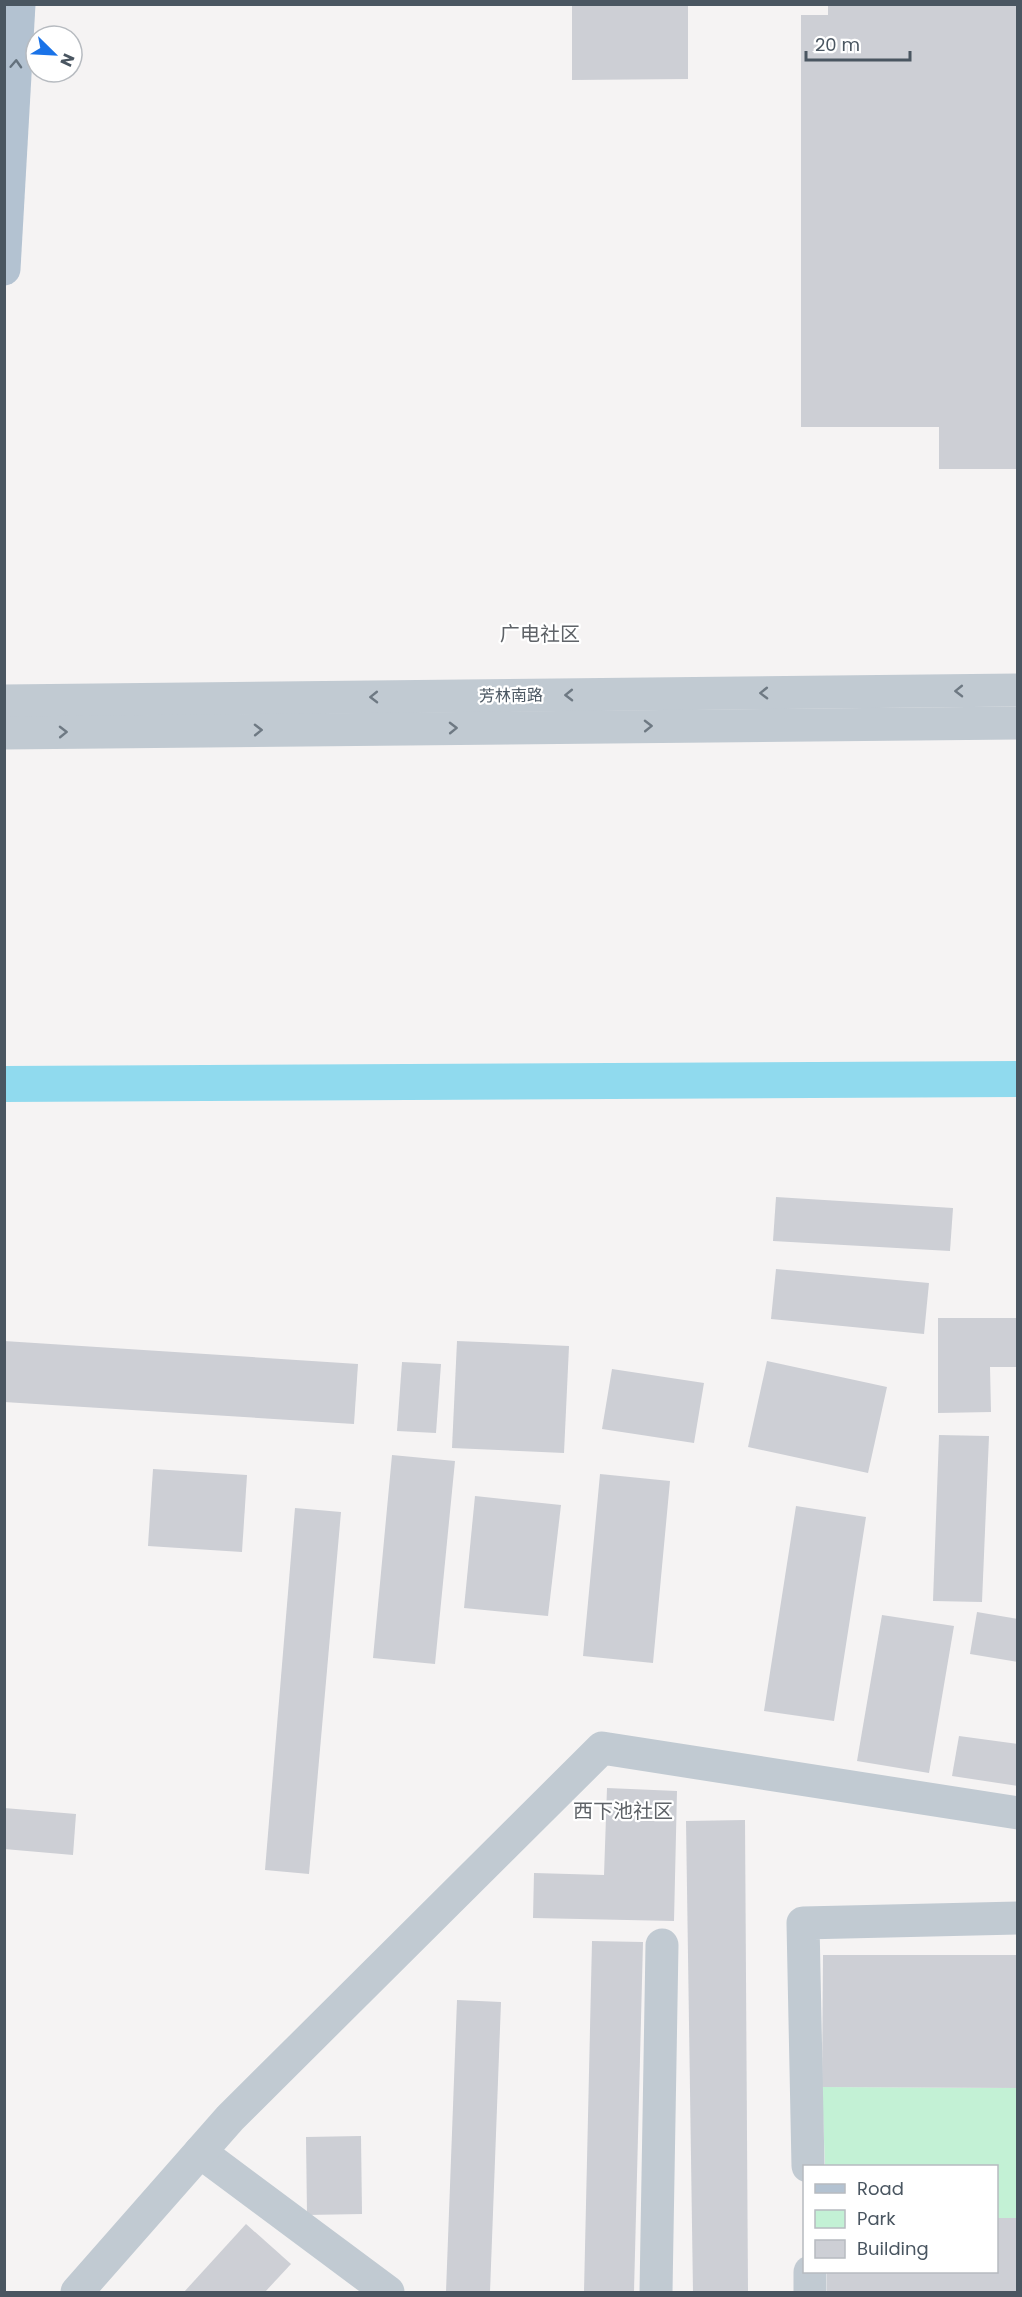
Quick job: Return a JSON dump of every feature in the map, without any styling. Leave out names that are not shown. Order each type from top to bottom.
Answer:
[{"type":"main road","points":[[4,269],[19,4]]},
{"type":"street","name":"芳林南路","points":[[4,700],[1017,690]]},
{"type":"street","name":"芳林南路","points":[[4,733],[1017,723]]},
{"type":"street","points":[[77,2292],[230,2118],[602,1748],[1017,1813]]},
{"type":"street","points":[[808,2165],[803,1923],[1017,1918]]},
{"type":"street","points":[[656,2292],[662,1945]]},
{"type":"street","points":[[200,2152],[388,2292]]},
{"type":"street","points":[[810,2273],[810,2292]]},
{"type":"green space","points":[[822,2087],[1017,2088],[1017,2218],[998,2218],[998,2165],[825,2165]]},
{"type":"building","points":[[572,4],[688,4],[688,79],[572,80]]},
{"type":"building","points":[[828,4],[1018,4],[1018,469],[939,469],[939,427],[801,427],[801,15],[828,15]]},
{"type":"building","points":[[776,1197],[953,1208],[950,1251],[773,1241]]},
{"type":"building","points":[[776,1269],[929,1283],[924,1334],[771,1319]]},
{"type":"building","points":[[938,1318],[1017,1318],[1017,1367],[990,1367],[991,1412],[938,1413]]},
{"type":"building","points":[[4,1341],[358,1364],[354,1424],[4,1402]]},
{"type":"building","points":[[457,1341],[569,1346],[564,1453],[452,1448]]},
{"type":"building","points":[[767,1361],[887,1387],[868,1473],[748,1447]]},
{"type":"building","points":[[402,1362],[441,1364],[436,1433],[397,1431]]},
{"type":"building","points":[[612,1369],[704,1383],[694,1443],[602,1429]]},
{"type":"building","points":[[939,1435],[989,1436],[982,1602],[933,1601]]},
{"type":"building","points":[[392,1455],[455,1461],[435,1664],[373,1658]]},
{"type":"building","points":[[153,1469],[247,1475],[242,1552],[148,1546]]},
{"type":"building","points":[[600,1474],[670,1481],[653,1663],[583,1656]]},
{"type":"building","points":[[475,1496],[561,1505],[548,1616],[464,1608]]},
{"type":"building","points":[[796,1506],[866,1517],[834,1721],[764,1711]]},
{"type":"building","points":[[295,1508],[341,1512],[309,1874],[265,1870]]},
{"type":"building","points":[[977,1612],[1018,1619],[1018,1662],[970,1654]]},
{"type":"building","points":[[882,1615],[954,1626],[929,1773],[857,1761]]},
{"type":"building","points":[[959,1736],[1018,1744],[1018,1786],[952,1776]]},
{"type":"building","points":[[607,1788],[677,1791],[674,1921],[533,1918],[534,1873],[604,1875]]},
{"type":"building","points":[[4,1808],[76,1814],[73,1855],[4,1849]]},
{"type":"building","points":[[745,1820],[748,2292],[693,2292],[686,1821]]},
{"type":"building","points":[[592,1941],[643,1942],[634,2292],[584,2292]]},
{"type":"building","points":[[823,1955],[1018,1955],[1018,2088],[822,2087]]},
{"type":"building","points":[[457,2000],[501,2002],[490,2292],[446,2292]]},
{"type":"building","points":[[361,2136],[362,2214],[307,2215],[306,2137]]},
{"type":"building","points":[[998,2218],[1018,2218],[1018,2292],[827,2292],[827,2273],[998,2273]]},
{"type":"building","points":[[246,2224],[291,2264],[265,2292],[184,2292]]},
{"type":"waterway","points":[[4,1084],[1018,1079]]},
{"type":"district","name":"广电社区","points":[[540,634]]},
{"type":"district","name":"西下池社区","points":[[623,1811]]}]
